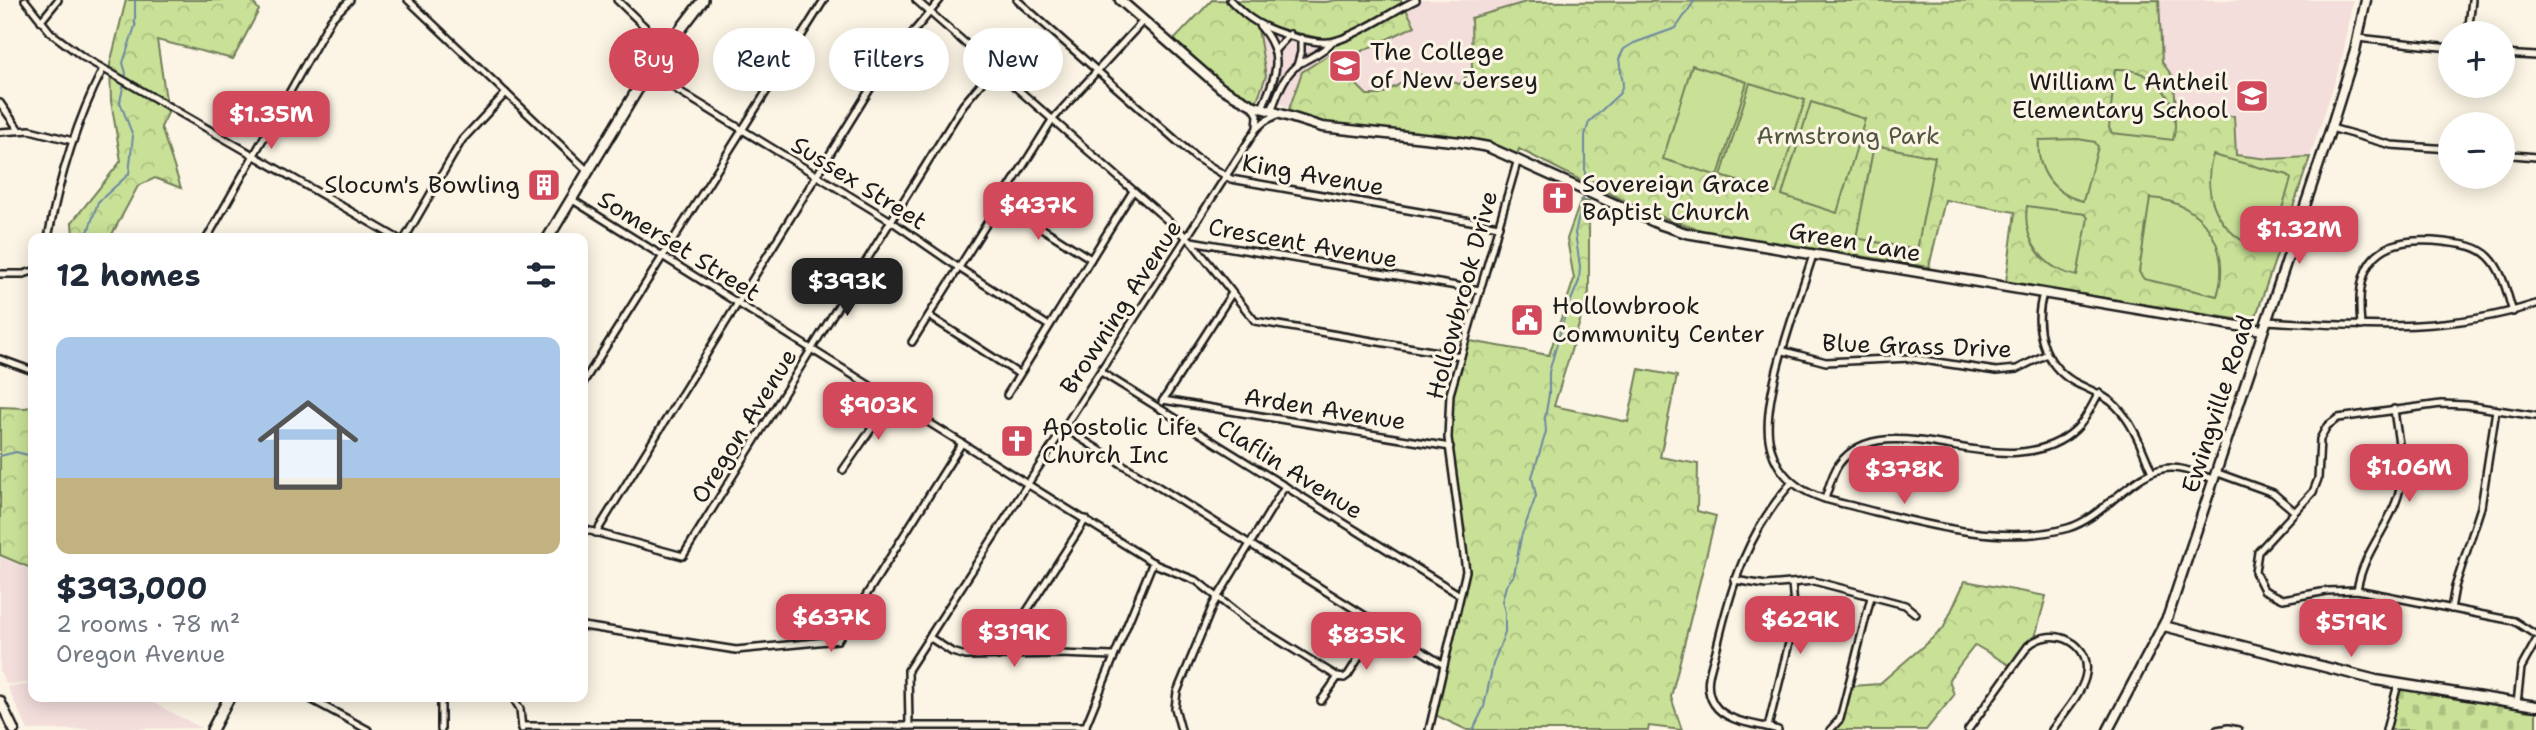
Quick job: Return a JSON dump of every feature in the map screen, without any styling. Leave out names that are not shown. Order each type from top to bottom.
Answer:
[{"type":"main road","points":[[681,28],[703,0]]},
{"type":"main road","points":[[551,233],[637,91]]},
{"type":"main road","points":[[212,730],[227,702]]},
{"type":"street","points":[[25,0],[62,43],[388,233]]},
{"type":"street","points":[[41,21],[58,0]]},
{"type":"street","points":[[210,233],[331,19],[350,0]]},
{"type":"street","points":[[408,0],[588,172]]},
{"type":"street","points":[[617,0],[646,28]]},
{"type":"street","points":[[588,375],[824,0]]},
{"type":"street","name":"Crescent Avenue","points":[[916,0],[963,41]]},
{"type":"street","points":[[588,531],[596,533],[883,68],[940,0]]},
{"type":"street","name":"King Avenue","points":[[1017,0],[1195,157],[1226,177],[1499,226]]},
{"type":"street","name":"Green Lane","points":[[1120,0],[1221,88],[1252,105],[1338,130],[1476,144],[1518,159],[1674,230],[2043,294],[2264,326],[2441,325],[2512,312],[2536,304]]},
{"type":"street","points":[[1230,0],[1257,22],[1275,50],[1277,65],[1271,111]]},
{"type":"street","points":[[1257,22],[1318,43],[1331,43],[1416,0]]},
{"type":"street","name":"Ewingville Road","points":[[2108,730],[2164,626],[2331,128],[2358,38],[2366,0]]},
{"type":"street","points":[[2470,21],[2473,0]]},
{"type":"street","points":[[912,342],[1052,120],[1143,21]]},
{"type":"street","points":[[1275,50],[1290,34]]},
{"type":"street","points":[[1297,66],[1301,38]]},
{"type":"street","points":[[2358,38],[2438,47]]},
{"type":"street","points":[[1257,128],[1271,111],[1285,78],[1297,66],[1331,43]]},
{"type":"street","points":[[2515,55],[2536,56]]},
{"type":"street","points":[[49,233],[59,188],[84,106],[103,69]]},
{"type":"street","name":"Sussex Street","points":[[679,91],[891,221],[1049,326]]},
{"type":"street","name":"Oregon Avenue","points":[[596,533],[683,556],[963,105],[975,91]]},
{"type":"street","name":"Crescent Avenue","points":[[1020,91],[1189,240],[1480,290]]},
{"type":"street","points":[[408,233],[457,146],[506,93]]},
{"type":"street","points":[[0,103],[19,130]]},
{"type":"street","points":[[1252,105],[1258,116],[1257,128]]},
{"type":"street","name":"Browning Avenue","points":[[909,726],[908,670],[1189,240],[1257,128]]},
{"type":"street","points":[[2331,128],[2375,143],[2438,148]]},
{"type":"street","points":[[0,132],[42,132],[73,141]]},
{"type":"street","points":[[2515,155],[2536,157]]},
{"type":"street","name":"Hollowbrook Drive","points":[[1429,730],[1467,561],[1450,447],[1448,410],[1518,159]]},
{"type":"street","points":[[1007,394],[1133,191]]},
{"type":"street","name":"Somerset Street","points":[[571,200],[1153,562],[1197,581],[1246,620],[1338,677]]},
{"type":"street","points":[[1000,202],[1091,260]]},
{"type":"street","points":[[1189,240],[1255,321],[1461,356]]},
{"type":"street","points":[[2361,326],[2360,296],[2366,271],[2384,250],[2408,240],[2464,245],[2485,254],[2500,273],[2512,312]]},
{"type":"street","points":[[1813,255],[1773,387],[1768,429],[1775,460],[1792,482],[1805,491],[1825,499],[1941,528],[1988,533],[2035,533],[2067,528],[2089,519],[2152,472],[2172,468],[2214,476],[2273,493],[2294,511]]},
{"type":"street","points":[[0,274],[28,273]]},
{"type":"street","points":[[1158,407],[1232,293]]},
{"type":"street","points":[[2043,294],[2038,322],[2047,354],[2066,377],[2099,393],[2117,407],[2130,424],[2152,472]]},
{"type":"street","points":[[929,316],[1019,374]]},
{"type":"street","name":"Blue Grass Drive","points":[[1784,351],[1826,362],[1909,358],[1996,371],[2017,369],[2047,354]]},
{"type":"street","points":[[0,359],[28,370]]},
{"type":"street","name":"Claflin Avenue","points":[[1101,372],[1461,595]]},
{"type":"street","points":[[1825,499],[1838,465],[1853,450],[1871,441],[1901,439],[1992,453],[2032,450],[2059,441],[2077,429],[2099,393]]},
{"type":"street","points":[[843,470],[892,399]]},
{"type":"street","name":"Arden Avenue","points":[[1163,400],[1450,447]]},
{"type":"street","points":[[2536,416],[2441,404],[2344,415],[2327,426],[2320,439],[2316,486],[2261,546],[2254,565],[2260,585],[2276,597],[2291,599],[2327,591],[2357,590],[2514,621],[2536,635]]},
{"type":"street","points":[[2357,590],[2366,556],[2399,494],[2401,473],[2394,409]]},
{"type":"street","points":[[2451,609],[2455,587],[2481,507],[2496,410]]},
{"type":"street","points":[[1064,428],[1444,666]]},
{"type":"street","points":[[588,627],[736,650],[838,640],[962,443]]},
{"type":"street","points":[[1778,730],[1723,714],[1714,704],[1708,680],[1734,580],[1761,522],[1792,482]]},
{"type":"street","points":[[1181,730],[1175,708],[1177,692],[1219,597],[1285,486]]},
{"type":"street","points":[[998,656],[1086,519]]},
{"type":"street","points":[[516,702],[520,709],[522,728],[1085,728],[1153,562]]},
{"type":"street","points":[[1734,580],[1766,585],[1814,581],[1905,605],[1916,614]]},
{"type":"street","points":[[1768,727],[1796,619],[1792,583]]},
{"type":"street","points":[[1830,730],[1840,719],[1871,597]]},
{"type":"street","points":[[1321,701],[1338,677],[1344,678],[1348,675],[1379,625]]},
{"type":"street","points":[[2164,626],[2398,684],[2536,706]]},
{"type":"street","points":[[1968,730],[2028,646],[2039,638],[2052,635],[2066,638],[2077,645],[2085,658],[2087,670],[2083,683],[2052,730]]},
{"type":"street","points":[[929,637],[959,655],[1113,656]]},
{"type":"street","points":[[2517,703],[2521,668],[2536,641]]},
{"type":"street","points":[[2386,730],[2398,684]]},
{"type":"street","points":[[0,701],[14,730]]},
{"type":"street","points":[[316,702],[368,730]]},
{"type":"street","points":[[441,702],[441,730]]},
{"type":"street","points":[[2217,730],[2238,730]]},
{"type":"shaded area","name":"The College of New Jersey","points":[[1211,0],[1672,0],[1456,126],[1303,113],[1244,89],[1184,43]]},
{"type":"shaded area","name":"William L Antheil Elementary School","points":[[2159,0],[2353,0],[2342,60],[2310,157],[2269,159],[2235,155],[2176,115],[2173,77],[2162,62]]},
{"type":"shaded area","points":[[0,557],[28,569],[28,683],[6,684],[0,671]]},
{"type":"shaded area","points":[[28,685],[28,702],[151,702],[202,728],[28,730],[7,686]]},
{"type":"green space","points":[[126,0],[251,0],[259,10],[233,59],[157,40],[168,113],[161,127],[181,188],[155,178],[138,186],[113,233],[73,233],[72,222],[121,161],[111,101],[110,64]]},
{"type":"green space","name":"Armstrong Park","points":[[1212,0],[1401,0],[1415,26],[1339,62],[1367,95],[1380,95],[1418,74],[1460,84],[1472,69],[1471,18],[1526,2],[2159,0],[2162,62],[2173,77],[2177,115],[2234,116],[2236,155],[2269,159],[2310,157],[2256,316],[2248,321],[2006,282],[2015,212],[1945,200],[1929,267],[1704,231],[1645,211],[1599,188],[1601,180],[1586,183],[1519,149],[1515,161],[1474,146],[1286,118],[1302,72],[1333,52],[1327,40],[1257,23],[1266,76],[1254,108],[1169,45]]},
{"type":"green space","points":[[1692,65],[1747,82],[1718,176],[1663,159]]},
{"type":"green space","points":[[2115,69],[2142,74],[2163,90],[2174,113],[2173,140],[2112,133],[2109,128]]},
{"type":"green space","points":[[1750,83],[1805,100],[1776,193],[1721,176]]},
{"type":"green space","points":[[1811,102],[1865,119],[1837,213],[1782,195]]},
{"type":"green space","points":[[2078,139],[2095,142],[2098,147],[2083,201],[2072,198],[2055,187],[2044,171],[2039,151],[2039,140]]},
{"type":"green space","points":[[1874,145],[1935,157],[1917,250],[1856,238]]},
{"type":"green space","points":[[2213,155],[2288,175],[2291,179],[2269,251],[2239,238],[2219,216],[2210,187]]},
{"type":"green space","points":[[2150,198],[2185,208],[2198,217],[2209,230],[2217,244],[2221,260],[2217,296],[2144,279],[2139,272]]},
{"type":"green space","points":[[1581,200],[1589,202],[1589,292],[1554,406],[1628,422],[1639,369],[1677,376],[1660,457],[1698,464],[1697,511],[1716,516],[1671,697],[1682,730],[1649,726],[1648,730],[1467,730],[1433,714],[1467,569],[1447,433],[1454,375],[1464,340],[1549,355],[1574,279],[1567,239]]},
{"type":"green space","points":[[2027,206],[2085,214],[2088,218],[2077,276],[2054,267],[2037,251],[2028,230]]},
{"type":"green space","points":[[0,407],[28,407],[28,567],[0,555]]},
{"type":"green space","points":[[1965,581],[2046,596],[2034,641],[2011,666],[1975,645],[1949,679],[1954,695],[1926,730],[1836,730],[1852,686],[1879,684],[1943,629]]},
{"type":"green space","points":[[2398,684],[2536,706],[2536,730],[2386,730]]},
{"type":"waterway","points":[[88,233],[98,202],[129,174],[133,136],[120,102],[126,73],[123,63],[135,26],[135,0]]},
{"type":"waterway","points":[[1585,186],[1585,135],[1589,122],[1620,93],[1623,84],[1619,59],[1624,49],[1676,28],[1695,0]]},
{"type":"waterway","points":[[1473,730],[1484,707],[1493,664],[1505,632],[1502,601],[1506,586],[1514,575],[1521,537],[1536,496],[1532,477],[1546,432],[1549,372],[1565,315],[1579,281],[1580,266],[1575,233],[1584,195]]},
{"type":"waterway","points":[[0,456],[16,452],[28,455]]},
{"type":"place","name":"The College of New Jersey","points":[[1345,66]]},
{"type":"place","name":"William L Antheil Elementary School","points":[[2252,96]]},
{"type":"place","name":"Slocum's Bowling","points":[[544,185]]},
{"type":"place","name":"Sovereign Grace Baptist Church","points":[[1558,198]]},
{"type":"place","name":"Hollowbrook Community Center","points":[[1527,320]]},
{"type":"place","name":"Apostolic Life Church Inc","points":[[1017,441]]}]
